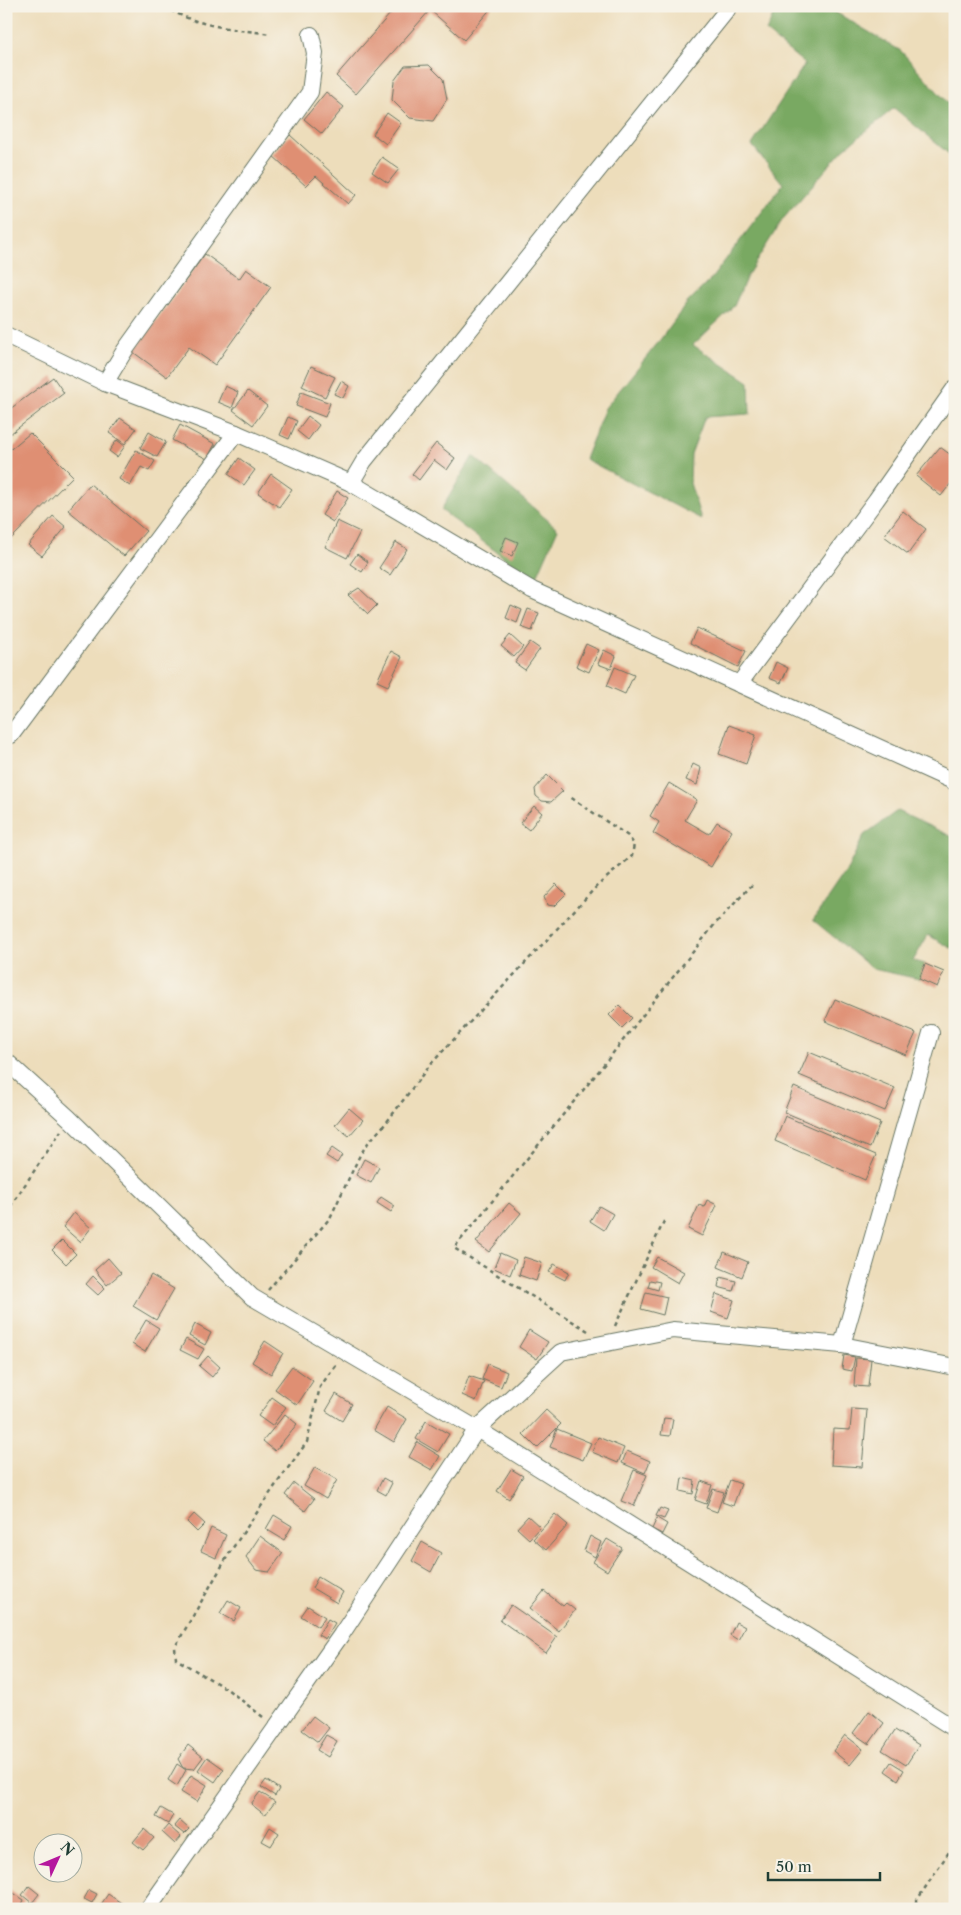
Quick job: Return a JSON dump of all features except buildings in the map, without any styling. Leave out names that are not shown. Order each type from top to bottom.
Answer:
[{"type":"street","points":[[351,482],[364,461],[727,10]]},
{"type":"street","points":[[105,383],[125,350],[310,92],[315,53],[311,35]]},
{"type":"street","points":[[6,335],[105,383],[236,432],[351,482],[532,590],[955,782]]},
{"type":"street","points":[[739,684],[876,500],[955,388]]},
{"type":"street","points":[[11,735],[236,432]]},
{"type":"street","points":[[842,1345],[932,1033]]},
{"type":"street","points":[[6,1061],[69,1118],[252,1297],[477,1429],[955,1729]]},
{"type":"street","points":[[148,1909],[340,1634],[477,1429],[561,1352],[673,1330],[842,1345],[955,1367]]},
{"type":"path","points":[[164,6],[177,15],[215,26],[270,34]]},
{"type":"path","points":[[259,1301],[330,1218],[360,1155],[429,1066],[597,886],[632,856],[634,844],[628,836],[570,797]]},
{"type":"path","points":[[665,1219],[607,1343],[454,1248],[592,1080],[714,924],[752,885]]},
{"type":"path","points":[[6,1213],[69,1118]]},
{"type":"path","points":[[276,1727],[227,1689],[176,1659],[175,1646],[230,1552],[307,1442],[320,1387],[345,1352]]},
{"type":"path","points":[[911,1909],[955,1843]]},
{"type":"green space","points":[[777,6],[825,6],[901,51],[955,111],[955,159],[894,108],[843,150],[783,219],[747,276],[734,306],[693,345],[749,382],[750,414],[705,417],[691,454],[690,483],[701,519],[585,459],[605,408],[657,344],[687,303],[711,279],[783,184],[752,145],[805,64],[766,32]]},
{"type":"green space","points":[[473,456],[558,529],[535,581],[441,510]]},
{"type":"green space","points":[[897,811],[955,838],[955,947],[951,948],[928,935],[913,961],[925,964],[919,979],[873,969],[813,920],[847,870],[864,835]]}]
